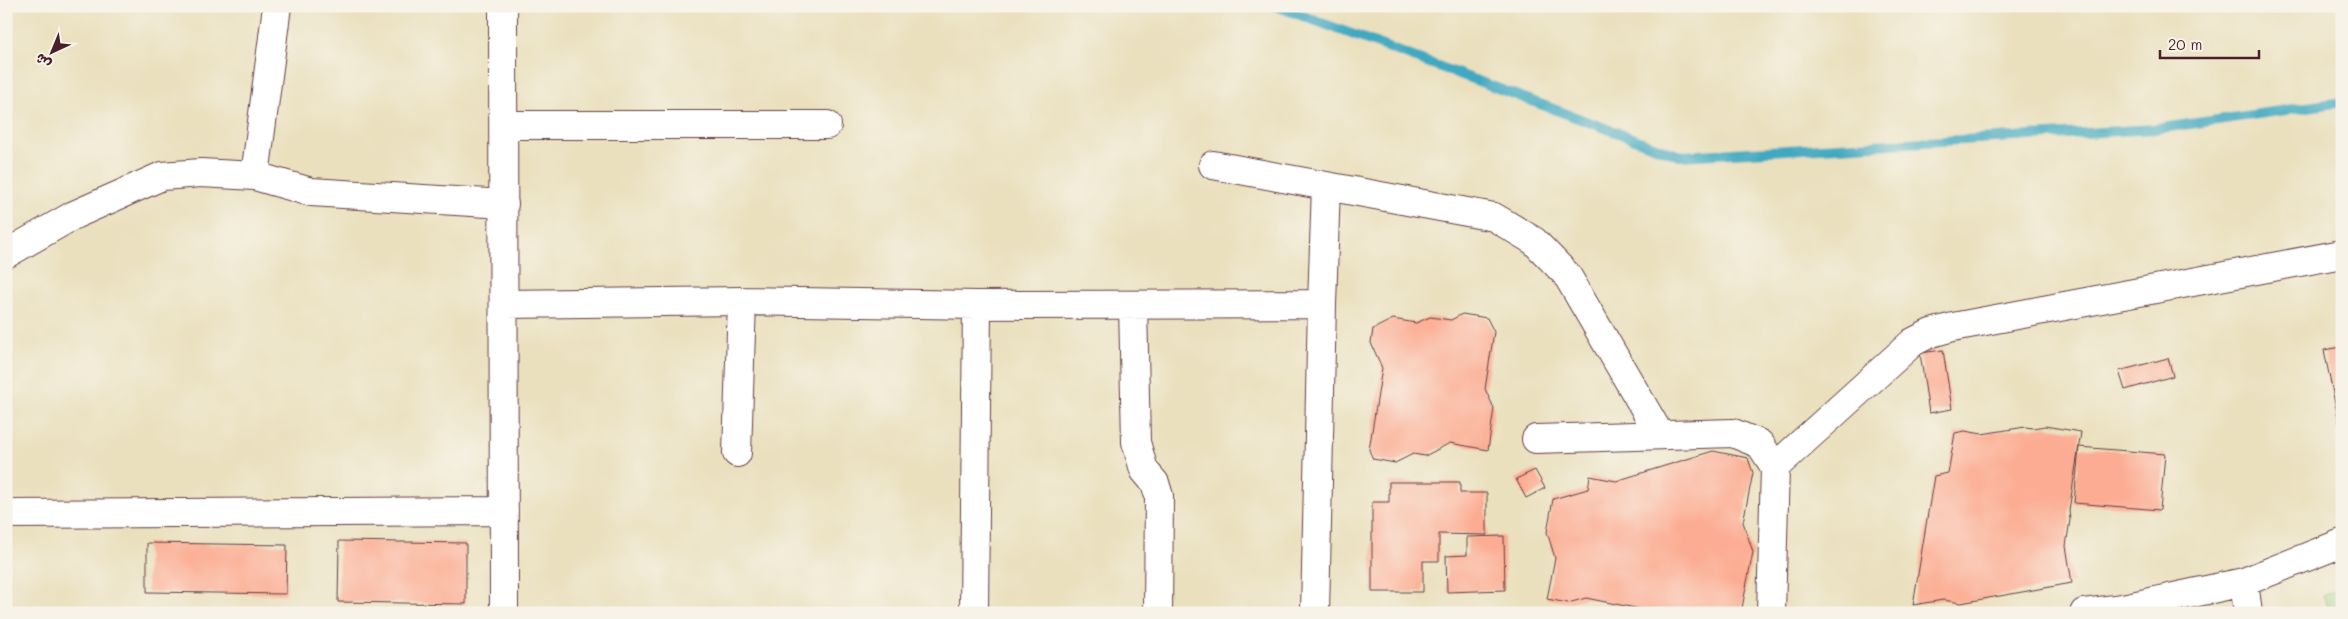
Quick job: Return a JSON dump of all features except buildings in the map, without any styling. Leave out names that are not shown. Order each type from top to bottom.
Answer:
[{"type":"street","points":[[256,176],[277,6]]},
{"type":"street","points":[[503,6],[504,613]]},
{"type":"street","points":[[504,126],[827,125]]},
{"type":"street","points":[[1213,165],[1494,217],[1534,240],[1567,275],[1660,435]]},
{"type":"street","points":[[6,254],[74,215],[162,176],[201,173],[256,176],[311,192],[504,204]]},
{"type":"street","points":[[1315,613],[1326,186]]},
{"type":"street","points":[[1775,468],[1913,342],[1931,333],[1953,326],[2342,254]]},
{"type":"street","points":[[504,304],[742,301],[977,305],[1322,304]]},
{"type":"street","points":[[737,453],[742,301]]},
{"type":"street","points":[[974,613],[977,305]]},
{"type":"street","points":[[1133,305],[1136,442],[1144,470],[1155,483],[1159,496],[1158,613]]},
{"type":"street","points":[[1536,439],[1733,433],[1760,444],[1775,468],[1771,613]]},
{"type":"street","points":[[6,514],[504,511]]},
{"type":"street","points":[[2084,613],[2123,608],[2244,582],[2342,543]]},
{"type":"street","points":[[2244,582],[2248,613]]},
{"type":"green space","points":[[2342,588],[2342,613],[2330,613],[2323,596]]},
{"type":"waterway","points":[[1276,6],[1680,156],[2155,129],[2342,102]]}]
